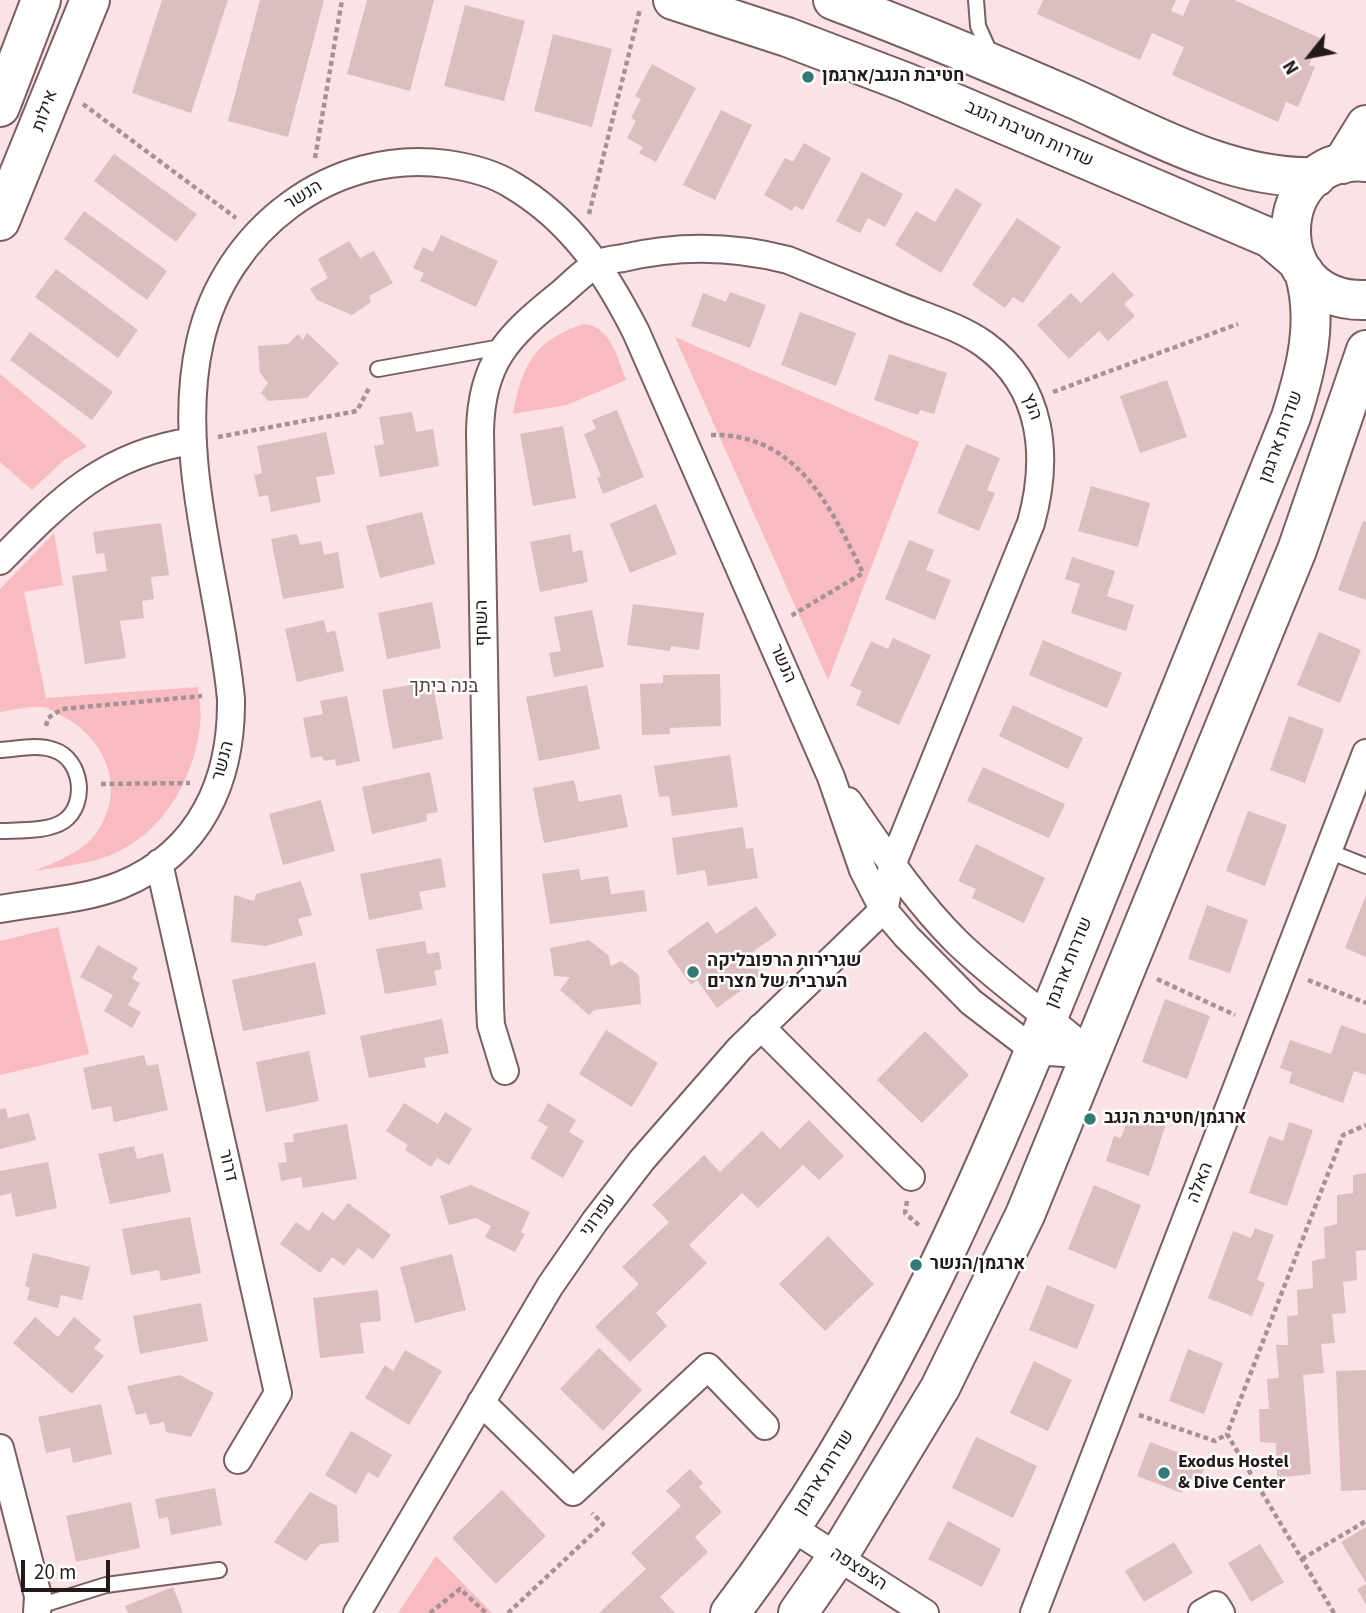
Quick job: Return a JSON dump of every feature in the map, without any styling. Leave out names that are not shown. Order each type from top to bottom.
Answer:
[{"type":"street","points":[[0,107],[41,0]]},
{"type":"street","name":"אילות","points":[[0,221],[90,0]]},
{"type":"street","name":"שדרות חטיבת הנגב","points":[[669,0],[799,41],[960,105],[1270,238],[1330,294],[1342,299],[1366,300]]},
{"type":"street","points":[[833,0],[1007,70],[1222,162],[1268,174],[1341,168],[1366,125]]},
{"type":"street","name":"הנשר","points":[[0,909],[120,886],[159,863],[193,830],[211,803],[220,782],[232,736],[231,693],[193,441],[193,378],[201,339],[214,301],[232,265],[256,233],[287,205],[324,182],[374,166],[422,161],[467,167],[509,183],[548,208],[582,243],[612,284],[636,332],[767,629],[831,777],[863,870],[883,909],[906,937],[971,1002],[1035,1051]]},
{"type":"street","name":"שדרות ארגמן","points":[[730,1613],[791,1527],[892,1362],[948,1251],[1035,1051],[1292,417],[1311,330],[1310,298],[1290,241],[1292,214],[1303,190],[1341,168]]},
{"type":"street","name":"הנץ","points":[[597,264],[652,252],[705,248],[761,253],[788,260],[955,328],[985,345],[1007,365],[1030,401],[1041,441],[1042,469],[1031,523],[892,864]]},
{"type":"street","name":"השחף","points":[[505,1071],[491,1025],[490,1007],[480,432],[484,387],[501,347],[522,324],[597,264]]},
{"type":"street","points":[[798,1613],[838,1556],[899,1458],[984,1304],[1025,1215],[1297,550],[1366,350]]},
{"type":"street","points":[[0,561],[66,496],[101,471],[138,454],[193,441]]},
{"type":"street","name":"האלה","points":[[1034,1613],[1366,753]]},
{"type":"street","name":"הנשר","points":[[831,777],[909,888],[956,941],[983,966],[1049,1016],[1092,1055]]},
{"type":"street","name":"דרור","points":[[159,863],[278,1394],[239,1460]]},
{"type":"street","points":[[883,909],[888,899],[892,864]]},
{"type":"street","name":"עפרוני","points":[[357,1613],[550,1286],[595,1221],[682,1112],[761,1027],[883,909]]},
{"type":"street","points":[[761,1027],[911,1177]]},
{"type":"street","points":[[1035,1051],[1092,1055]]},
{"type":"street","points":[[481,1402],[573,1492],[708,1367],[765,1426]]},
{"type":"street","points":[[0,1448],[38,1609]]},
{"type":"street","name":"הצפצפה","points":[[791,1527],[925,1613]]},
{"type":"street","points":[[1202,1613],[1216,1605],[1221,1613]]},
{"type":"lane","points":[[976,0],[978,26],[986,47],[1007,70]]},
{"type":"lane","points":[[378,369],[501,347]]},
{"type":"lane","points":[[0,750],[40,747],[56,750],[68,759],[79,785],[73,812],[63,822],[47,827],[0,831]]},
{"type":"lane","points":[[1328,851],[1366,866]]},
{"type":"lane","points":[[38,1609],[106,1585],[219,1570]]},
{"type":"path","points":[[309,191],[342,0]]},
{"type":"path","points":[[591,209],[669,0]]},
{"type":"path","points":[[56,84],[256,233]]},
{"type":"path","points":[[1030,401],[1238,324]]},
{"type":"path","points":[[193,441],[357,411],[378,369]]},
{"type":"path","points":[[682,436],[745,438],[788,460],[804,472],[821,495],[863,573],[767,629]]},
{"type":"path","points":[[40,747],[48,718],[62,709],[231,693]]},
{"type":"path","points":[[79,785],[220,782]]},
{"type":"path","points":[[1128,966],[1261,1027]]},
{"type":"path","points":[[1283,970],[1366,1003]]},
{"type":"path","points":[[1115,1407],[1215,1441],[1227,1434],[1343,1135],[1366,1125]]},
{"type":"path","points":[[911,1177],[905,1213],[948,1251]]},
{"type":"path","points":[[1227,1434],[1334,1613]]},
{"type":"path","points":[[508,1613],[603,1524],[573,1492]]},
{"type":"path","points":[[1302,1559],[1366,1521]]},
{"type":"path","points":[[430,1613],[460,1589],[486,1613]]},
{"type":"shaded area","points":[[583,324],[600,330],[612,344],[626,380],[567,405],[513,414],[521,382],[533,357],[552,338]]},
{"type":"shaded area","points":[[675,337],[919,442],[828,680]]},
{"type":"shaded area","points":[[0,374],[87,446],[64,460],[32,490],[0,462]]},
{"type":"shaded area","points":[[54,533],[63,585],[24,592],[46,698],[198,687],[201,720],[192,762],[185,780],[176,797],[153,827],[139,839],[113,854],[80,864],[34,871],[68,856],[91,839],[106,816],[111,783],[100,751],[77,726],[43,707],[0,712],[0,589]]},
{"type":"shaded area","points":[[58,927],[89,1054],[0,1075],[0,941]]},
{"type":"shaded area","points":[[436,1556],[492,1613],[398,1613]]},
{"type":"building","points":[[162,0],[228,0],[191,113],[132,93]]},
{"type":"building","points":[[260,0],[324,0],[288,137],[228,121]]},
{"type":"building","points":[[367,0],[434,0],[410,91],[347,74]]},
{"type":"building","points":[[1043,0],[1176,0],[1171,11],[1183,16],[1190,0],[1234,0],[1320,38],[1309,65],[1315,67],[1298,107],[1286,102],[1278,122],[1172,75],[1184,47],[1152,33],[1140,60],[1037,14]]},
{"type":"building","points":[[465,5],[525,21],[504,101],[444,86]]},
{"type":"building","points":[[553,34],[612,49],[592,127],[534,111]]},
{"type":"building","points":[[652,64],[696,88],[656,162],[639,153],[643,147],[627,138],[636,121],[631,118],[641,99],[635,96]]},
{"type":"building","points":[[721,110],[752,125],[715,200],[683,185]]},
{"type":"building","points":[[804,143],[831,158],[803,210],[795,206],[792,211],[764,195],[785,158],[793,162]]},
{"type":"building","points":[[114,154],[197,214],[176,242],[94,181]]},
{"type":"building","points":[[862,172],[903,194],[885,227],[868,218],[860,233],[836,221]]},
{"type":"building","points":[[956,188],[982,204],[941,273],[895,245],[916,211],[935,222]]},
{"type":"building","points":[[84,211],[167,271],[147,300],[64,239]]},
{"type":"building","points":[[1017,218],[1061,247],[1023,303],[1013,297],[1005,308],[972,285]]},
{"type":"building","points":[[441,235],[498,261],[476,307],[420,281],[424,273],[413,268],[423,247],[433,252]]},
{"type":"building","points":[[349,241],[360,258],[374,251],[393,283],[369,296],[371,302],[352,315],[317,300],[310,289],[328,278],[318,259]]},
{"type":"building","points":[[56,269],[138,330],[118,358],[35,297]]},
{"type":"building","points":[[1113,272],[1134,295],[1124,304],[1135,316],[1108,341],[1099,331],[1069,359],[1037,325],[1071,293],[1081,303]]},
{"type":"building","points":[[730,292],[766,305],[750,348],[691,326],[703,293],[726,302]]},
{"type":"building","points":[[800,312],[856,333],[836,386],[781,365]]},
{"type":"building","points":[[30,332],[113,392],[92,420],[10,360]]},
{"type":"building","points":[[307,333],[339,363],[307,398],[268,401],[261,393],[268,383],[260,373],[258,346],[288,344],[298,334],[303,340]]},
{"type":"building","points":[[889,354],[947,373],[934,414],[920,410],[918,415],[874,400]]},
{"type":"building","points":[[1167,380],[1187,437],[1140,453],[1120,396]]},
{"type":"building","points":[[617,410],[644,477],[603,494],[597,478],[601,476],[584,434],[596,429],[592,420]]},
{"type":"building","points":[[412,412],[416,432],[433,429],[439,466],[380,477],[374,446],[384,444],[379,417]]},
{"type":"building","points":[[563,426],[576,498],[533,506],[520,434]]},
{"type":"building","points":[[326,432],[335,474],[316,477],[321,502],[271,512],[268,495],[259,497],[254,475],[262,473],[257,446]]},
{"type":"building","points":[[966,444],[1000,458],[987,490],[995,493],[979,531],[937,513]]},
{"type":"building","points":[[1091,486],[1150,503],[1138,547],[1078,531]]},
{"type":"building","points":[[656,504],[677,554],[630,573],[610,524]]},
{"type":"building","points":[[422,512],[435,564],[380,578],[366,526]]},
{"type":"building","points":[[1363,521],[1366,522],[1366,600],[1338,590]]},
{"type":"building","points":[[161,523],[169,575],[151,577],[154,599],[142,601],[144,618],[120,621],[126,658],[85,664],[72,576],[107,571],[104,553],[96,554],[93,532]]},
{"type":"building","points":[[297,534],[300,545],[321,541],[324,555],[338,552],[344,588],[283,599],[271,539]]},
{"type":"building","points":[[570,534],[573,552],[582,550],[588,582],[540,592],[530,542]]},
{"type":"building","points":[[909,540],[934,550],[926,570],[951,580],[935,620],[885,599]]},
{"type":"building","points":[[1072,557],[1115,571],[1107,596],[1134,605],[1126,631],[1071,613],[1080,584],[1065,579]]},
{"type":"building","points":[[432,602],[441,648],[387,659],[378,613]]},
{"type":"building","points":[[633,604],[704,613],[699,650],[671,646],[670,651],[627,645]]},
{"type":"building","points":[[592,610],[604,667],[554,677],[549,653],[561,651],[554,617]]},
{"type":"building","points":[[324,620],[327,633],[335,630],[344,671],[297,682],[285,629]]},
{"type":"building","points":[[1319,632],[1361,650],[1340,703],[1297,685]]},
{"type":"building","points":[[893,638],[931,655],[899,725],[856,705],[862,691],[850,686],[871,641],[888,649]]},
{"type":"building","points":[[1043,640],[1122,673],[1107,708],[1029,675]]},
{"type":"building","points":[[720,674],[721,726],[670,728],[670,734],[642,735],[640,684],[663,683],[663,675]]},
{"type":"building","points":[[432,681],[443,739],[393,749],[382,690]]},
{"type":"building","points":[[587,685],[600,749],[539,761],[526,697]]},
{"type":"building","points":[[347,696],[360,761],[336,766],[335,759],[324,761],[322,756],[311,758],[303,718],[323,714],[320,701]]},
{"type":"building","points":[[1013,705],[1083,738],[1068,769],[999,736]]},
{"type":"building","points":[[1289,716],[1324,729],[1305,783],[1270,770]]},
{"type":"building","points":[[730,755],[738,807],[672,816],[669,796],[659,797],[654,766]]},
{"type":"building","points":[[983,767],[1065,804],[1049,838],[967,801]]},
{"type":"building","points":[[430,772],[438,812],[426,814],[427,821],[372,834],[362,787]]},
{"type":"building","points":[[574,780],[579,802],[621,794],[628,827],[544,843],[533,788]]},
{"type":"building","points":[[321,800],[335,851],[283,865],[269,814]]},
{"type":"building","points":[[1248,811],[1287,825],[1265,886],[1226,871]]},
{"type":"building","points":[[743,827],[746,849],[753,848],[758,878],[708,886],[705,870],[677,875],[672,838]]},
{"type":"building","points":[[976,844],[1045,878],[1024,923],[972,898],[976,889],[958,881]]},
{"type":"building","points":[[441,858],[446,887],[419,892],[423,909],[369,920],[360,874]]},
{"type":"building","points":[[579,869],[581,880],[608,876],[611,894],[644,890],[647,911],[550,924],[542,874]]},
{"type":"building","points":[[301,881],[312,915],[298,919],[303,935],[266,946],[231,942],[234,895],[254,901],[256,894]]},
{"type":"building","points":[[1366,895],[1366,957],[1345,948]]},
{"type":"building","points":[[1207,905],[1248,920],[1230,973],[1188,959]]},
{"type":"building","points":[[756,906],[777,935],[748,955],[762,975],[717,1008],[697,980],[691,985],[667,951],[708,921],[716,934]]},
{"type":"building","points":[[589,940],[608,955],[611,966],[621,961],[639,975],[641,1004],[594,1010],[589,1015],[560,990],[570,977],[554,976],[550,948]]},
{"type":"building","points":[[425,941],[427,954],[439,952],[442,969],[434,971],[437,985],[385,994],[376,949]]},
{"type":"building","points":[[98,945],[138,968],[132,978],[140,983],[128,1005],[141,1012],[132,1028],[104,1011],[113,995],[80,977]]},
{"type":"building","points":[[315,962],[326,1014],[243,1031],[232,980]]},
{"type":"building","points":[[1165,999],[1210,1016],[1187,1079],[1142,1062]]},
{"type":"building","points":[[442,1019],[449,1053],[424,1058],[426,1067],[369,1078],[360,1036]]},
{"type":"building","points":[[1341,1025],[1366,1034],[1366,1075],[1354,1071],[1343,1103],[1289,1083],[1292,1072],[1280,1068],[1290,1040],[1331,1054]]},
{"type":"building","points":[[606,1030],[658,1063],[632,1107],[579,1074]]},
{"type":"building","points":[[925,1031],[969,1075],[922,1123],[877,1080]]},
{"type":"building","points":[[309,1051],[319,1101],[266,1112],[256,1062]]},
{"type":"building","points":[[144,1055],[147,1066],[158,1064],[168,1110],[114,1122],[111,1106],[92,1110],[83,1068]]},
{"type":"building","points":[[404,1103],[438,1124],[445,1112],[472,1129],[449,1165],[437,1158],[431,1167],[405,1150],[408,1145],[386,1131]]},
{"type":"building","points":[[548,1103],[576,1120],[569,1132],[584,1141],[563,1178],[530,1158],[548,1127],[538,1121]]},
{"type":"building","points":[[6,1108],[8,1118],[29,1113],[36,1140],[0,1149],[0,1109]]},
{"type":"building","points":[[1146,1111],[1168,1118],[1149,1176],[1106,1161],[1114,1136],[1121,1138],[1129,1115],[1143,1120]]},
{"type":"building","points":[[809,1120],[844,1156],[819,1180],[803,1165],[758,1208],[742,1193],[689,1245],[707,1263],[656,1313],[667,1326],[630,1362],[595,1327],[639,1284],[622,1267],[669,1222],[652,1205],[704,1155],[720,1172],[762,1131],[780,1149]]},
{"type":"building","points":[[1289,1122],[1313,1130],[1287,1206],[1249,1193],[1269,1136],[1283,1141]]},
{"type":"building","points":[[347,1124],[357,1179],[303,1188],[301,1177],[281,1181],[278,1163],[287,1162],[284,1143],[294,1142],[293,1134]]},
{"type":"building","points":[[134,1146],[137,1159],[163,1153],[171,1192],[110,1204],[98,1154]]},
{"type":"building","points":[[48,1162],[57,1208],[16,1217],[11,1193],[0,1196],[0,1171]]},
{"type":"building","points":[[1366,1173],[1366,1250],[1356,1251],[1357,1280],[1343,1282],[1346,1313],[1332,1314],[1335,1343],[1321,1344],[1324,1373],[1303,1375],[1311,1474],[1277,1478],[1276,1443],[1260,1442],[1259,1409],[1269,1409],[1267,1379],[1279,1378],[1276,1345],[1288,1345],[1287,1316],[1298,1315],[1297,1290],[1313,1288],[1312,1261],[1325,1258],[1324,1227],[1337,1224],[1337,1195],[1353,1193],[1353,1175]]},
{"type":"building","points":[[471,1185],[530,1212],[521,1232],[525,1234],[515,1252],[485,1237],[491,1226],[476,1218],[449,1225],[440,1196]]},
{"type":"building","points":[[1094,1185],[1141,1205],[1116,1269],[1068,1249]]},
{"type":"building","points":[[348,1203],[391,1235],[373,1259],[358,1248],[344,1266],[332,1257],[320,1273],[280,1244],[296,1222],[309,1231],[322,1212],[334,1221]]},
{"type":"building","points":[[190,1217],[201,1273],[161,1281],[159,1270],[131,1275],[122,1229]]},
{"type":"building","points":[[1255,1228],[1274,1235],[1257,1280],[1265,1283],[1252,1316],[1208,1298],[1233,1231],[1251,1238]]},
{"type":"building","points":[[828,1236],[874,1284],[825,1331],[779,1284]]},
{"type":"building","points":[[33,1253],[90,1267],[82,1300],[61,1295],[58,1308],[27,1300],[30,1288],[25,1286]]},
{"type":"building","points":[[452,1254],[466,1310],[415,1323],[400,1267]]},
{"type":"building","points":[[1047,1285],[1095,1305],[1077,1349],[1029,1330]]},
{"type":"building","points":[[378,1290],[381,1321],[360,1323],[364,1353],[320,1358],[313,1298]]},
{"type":"building","points":[[201,1303],[208,1341],[140,1354],[133,1316]]},
{"type":"building","points":[[35,1317],[58,1337],[74,1317],[101,1340],[94,1348],[104,1356],[72,1394],[13,1343]]},
{"type":"building","points":[[599,1348],[642,1390],[603,1431],[560,1389]]},
{"type":"building","points":[[1188,1349],[1223,1363],[1204,1414],[1169,1401]]},
{"type":"building","points":[[405,1350],[442,1371],[409,1425],[365,1398],[385,1365],[393,1371]]},
{"type":"building","points":[[1034,1361],[1072,1380],[1048,1431],[1010,1413]]},
{"type":"building","points":[[1366,1370],[1366,1490],[1341,1491],[1336,1371]]},
{"type":"building","points":[[180,1375],[214,1393],[191,1437],[166,1432],[164,1422],[150,1425],[146,1413],[136,1415],[127,1386]]},
{"type":"building","points":[[101,1404],[112,1454],[73,1463],[70,1448],[46,1453],[38,1417]]},
{"type":"building","points":[[351,1431],[392,1455],[378,1478],[368,1472],[356,1494],[325,1475]]},
{"type":"building","points":[[976,1437],[1037,1466],[1013,1518],[952,1488]]},
{"type":"building","points":[[1150,1442],[1206,1463],[1198,1485],[1186,1481],[1182,1493],[1137,1476]]},
{"type":"building","points":[[690,1469],[703,1483],[699,1487],[722,1512],[695,1537],[708,1552],[660,1597],[675,1613],[599,1613],[646,1569],[631,1553],[681,1506],[666,1491]]},
{"type":"building","points":[[215,1488],[222,1525],[171,1535],[168,1517],[159,1519],[155,1499]]},
{"type":"building","points":[[502,1490],[546,1536],[496,1584],[452,1538]]},
{"type":"building","points":[[310,1492],[337,1506],[339,1542],[320,1544],[306,1561],[274,1542]]},
{"type":"building","points":[[131,1502],[140,1548],[76,1562],[66,1516]]},
{"type":"building","points":[[948,1521],[1001,1549],[982,1587],[928,1559]]},
{"type":"building","points":[[1366,1527],[1366,1583],[1341,1542]]},
{"type":"building","points":[[1174,1542],[1193,1573],[1144,1602],[1125,1571]]},
{"type":"building","points":[[1260,1544],[1284,1582],[1251,1602],[1228,1563]]},
{"type":"building","points":[[1366,1584],[1366,1605],[1357,1589]]},
{"type":"building","points":[[173,1587],[183,1613],[128,1613],[125,1606]]},
{"type":"place","name":"חטיבת הנגב/ארגמן","points":[[808,77]]},
{"type":"place","name":"שגרירות הרפובליקה הערבית של מצרים","points":[[693,972]]},
{"type":"place","name":"ארגמן/חטיבת הנגב","points":[[1090,1119]]},
{"type":"place","name":"ארגמן/הנשר","points":[[916,1265]]},
{"type":"place","name":"Exodus Hostel & Dive Center","points":[[1164,1473]]},
{"type":"district","name":"בנה ביתך","points":[[444,688]]}]
